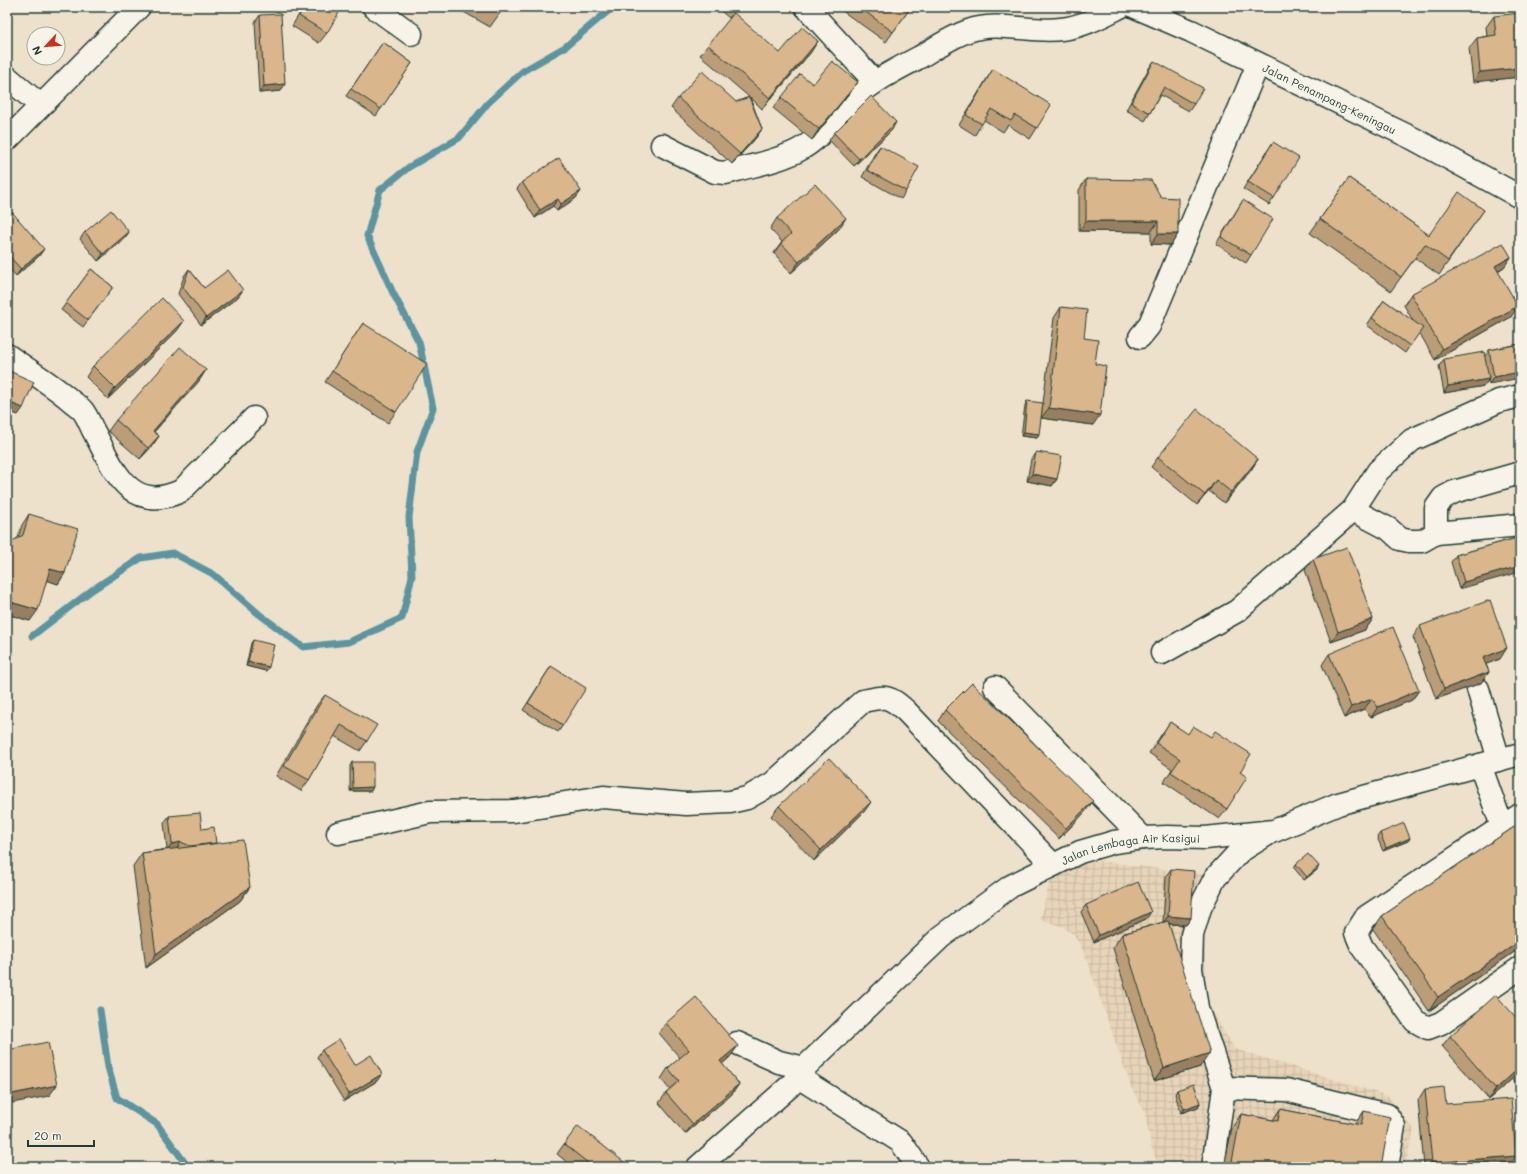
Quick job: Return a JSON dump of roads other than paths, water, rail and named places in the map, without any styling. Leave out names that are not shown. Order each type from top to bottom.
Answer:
[{"type":"street","points":[[7,140],[139,7]]},
{"type":"street","points":[[374,7],[411,34]]},
{"type":"street","points":[[806,7],[875,82]]},
{"type":"street","points":[[662,146],[715,172],[725,173],[786,156],[810,143],[823,132],[854,98],[875,82],[949,40],[968,31],[988,27],[1061,29],[1098,18],[1120,7]]},
{"type":"street","name":"Jalan Penampang-Keningau","points":[[1135,7],[1191,31],[1414,139],[1520,198]]},
{"type":"street","points":[[1140,337],[1149,326],[1258,64]]},
{"type":"street","points":[[7,76],[40,106]]},
{"type":"street","points":[[7,356],[56,389],[83,411],[124,485],[140,496],[154,498],[169,496],[181,491],[254,418]]},
{"type":"street","points":[[1162,653],[1237,611],[1353,510],[1378,471],[1412,440],[1499,401],[1520,396]]},
{"type":"street","points":[[1436,533],[1436,508],[1443,498],[1454,492],[1520,474]]},
{"type":"street","points":[[1353,510],[1389,529],[1400,539],[1409,541],[1422,541],[1436,533],[1520,525]]},
{"type":"street","points":[[995,687],[1143,838]]},
{"type":"street","points":[[1478,689],[1490,762],[1511,821],[1366,917],[1356,933],[1362,947],[1415,1021],[1428,1028],[1441,1024],[1520,968]]},
{"type":"street","points":[[338,833],[430,812],[514,811],[603,797],[686,804],[730,802],[747,798],[772,783],[863,701],[882,697],[893,700],[906,711],[1052,865]]},
{"type":"street","name":"Jalan Lembaga Air Kasigui","points":[[698,1167],[790,1086],[801,1073],[941,937],[1011,886],[1052,865],[1080,852],[1114,842],[1143,838],[1205,838],[1274,831],[1338,804],[1520,754]]},
{"type":"street","points":[[1213,1167],[1224,1088],[1197,1008],[1191,969],[1192,935],[1200,908],[1215,878],[1240,852],[1274,831]]},
{"type":"street","points":[[737,1043],[801,1073],[901,1142],[918,1167]]},
{"type":"street","points":[[1224,1088],[1286,1090],[1387,1115],[1394,1126],[1387,1167]]},
{"type":"waterway","points":[[32,636],[92,590],[141,558],[173,553],[213,574],[259,614],[303,647],[349,642],[402,618],[412,576],[409,517],[417,452],[433,408],[419,342],[393,293],[367,236],[380,190],[409,167],[459,138],[488,103],[523,71],[565,47],[607,12],[616,7]]},
{"type":"waterway","points":[[100,1010],[108,1067],[117,1098],[157,1124],[188,1167]]}]
